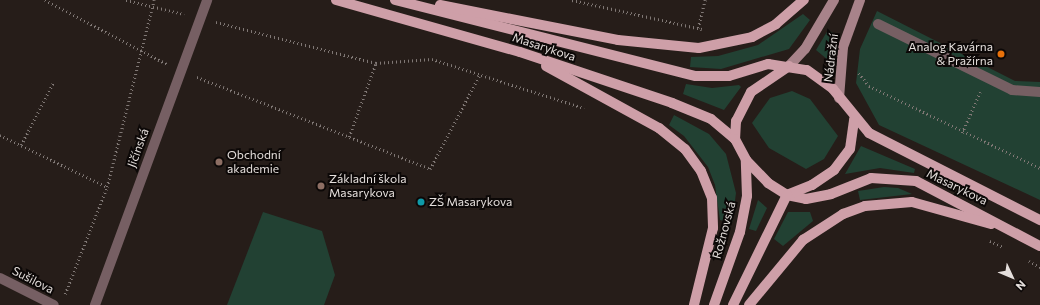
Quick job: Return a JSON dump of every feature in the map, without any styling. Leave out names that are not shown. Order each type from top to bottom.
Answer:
[{"type":"main road","name":"Masarykova","points":[[336,0],[520,52],[700,113],[734,139]]},
{"type":"main road","name":"Masarykova","points":[[395,0],[696,76],[729,76],[768,64],[789,66]]},
{"type":"main road","points":[[410,0],[612,39],[699,48],[752,37],[776,24],[804,0]]},
{"type":"main road","name":"Nádražní","points":[[789,66],[805,49],[834,0]]},
{"type":"main road","name":"Nádražní","points":[[839,98],[843,47],[860,0]]},
{"type":"main road","points":[[520,52],[659,128],[685,149],[701,171],[712,198],[713,228],[694,305]]},
{"type":"main road","points":[[733,305],[787,195],[812,186],[834,170],[850,149],[854,119],[839,98],[821,78],[789,66],[760,83],[744,101],[736,121],[734,139],[746,160],[762,178],[787,195]]},
{"type":"main road","name":"Masarykova","points":[[854,119],[869,133],[1040,220]]},
{"type":"main road","name":"Rožnovská","points":[[714,305],[740,232],[747,196],[746,160]]},
{"type":"main road","name":"Masarykova","points":[[787,195],[806,199],[821,197],[871,178],[916,181],[1040,246]]},
{"type":"main road","points":[[749,305],[803,240],[843,214],[865,206],[912,202],[1012,230]]},
{"type":"street","name":"Jičínská","points":[[95,305],[179,70],[202,18],[207,0]]},
{"type":"street","points":[[878,24],[985,79],[1012,90],[1040,92]]},
{"type":"street","name":"Sušilova","points":[[0,278],[54,305]]},
{"type":"path","points":[[45,0],[141,52],[179,70],[430,169],[480,74]]},
{"type":"path","points":[[126,0],[376,63],[432,59],[589,109]]},
{"type":"path","points":[[63,299],[107,187],[154,0]]},
{"type":"path","points":[[572,0],[707,30]]},
{"type":"path","points":[[698,28],[705,0]]},
{"type":"path","points":[[349,137],[376,63]]},
{"type":"path","points":[[858,70],[869,86],[962,133],[1040,168]]},
{"type":"path","points":[[962,133],[985,79]]},
{"type":"path","points":[[21,145],[54,83]]},
{"type":"path","points":[[0,135],[107,187]]},
{"type":"green space","points":[[877,11],[1015,81],[1040,82],[1040,200],[879,125],[856,83],[860,49]]},
{"type":"green space","points":[[803,14],[810,20],[789,49],[721,69],[690,67],[691,57],[718,56],[758,45]]},
{"type":"green space","points":[[828,30],[835,34],[828,60],[816,50]]},
{"type":"green space","points":[[686,84],[712,88],[739,85],[741,87],[724,110],[683,94]]},
{"type":"green space","points":[[792,91],[810,99],[838,136],[824,159],[806,169],[769,148],[752,123],[770,98]]},
{"type":"green space","points":[[674,115],[709,134],[726,154],[736,193],[732,223],[720,220],[715,185],[708,167],[684,136],[669,125]]},
{"type":"green space","points":[[861,146],[915,169],[914,173],[880,168],[845,174]]},
{"type":"green space","points":[[884,187],[898,188],[912,194],[860,200],[858,191]]},
{"type":"green space","points":[[758,200],[767,208],[756,231],[749,229]]},
{"type":"green space","points":[[263,212],[322,231],[335,275],[324,305],[227,305]]},
{"type":"green space","points":[[788,212],[810,212],[813,221],[783,246],[774,239]]},
{"type":"place","name":"Analog Kavárna & Pražírna","points":[[1001,54]]},
{"type":"place","name":"Obchodní akademie","points":[[219,162]]},
{"type":"place","name":"Základní škola Masarykova","points":[[321,186]]},
{"type":"place","name":"ZŠ Masarykova","points":[[421,202]]}]
